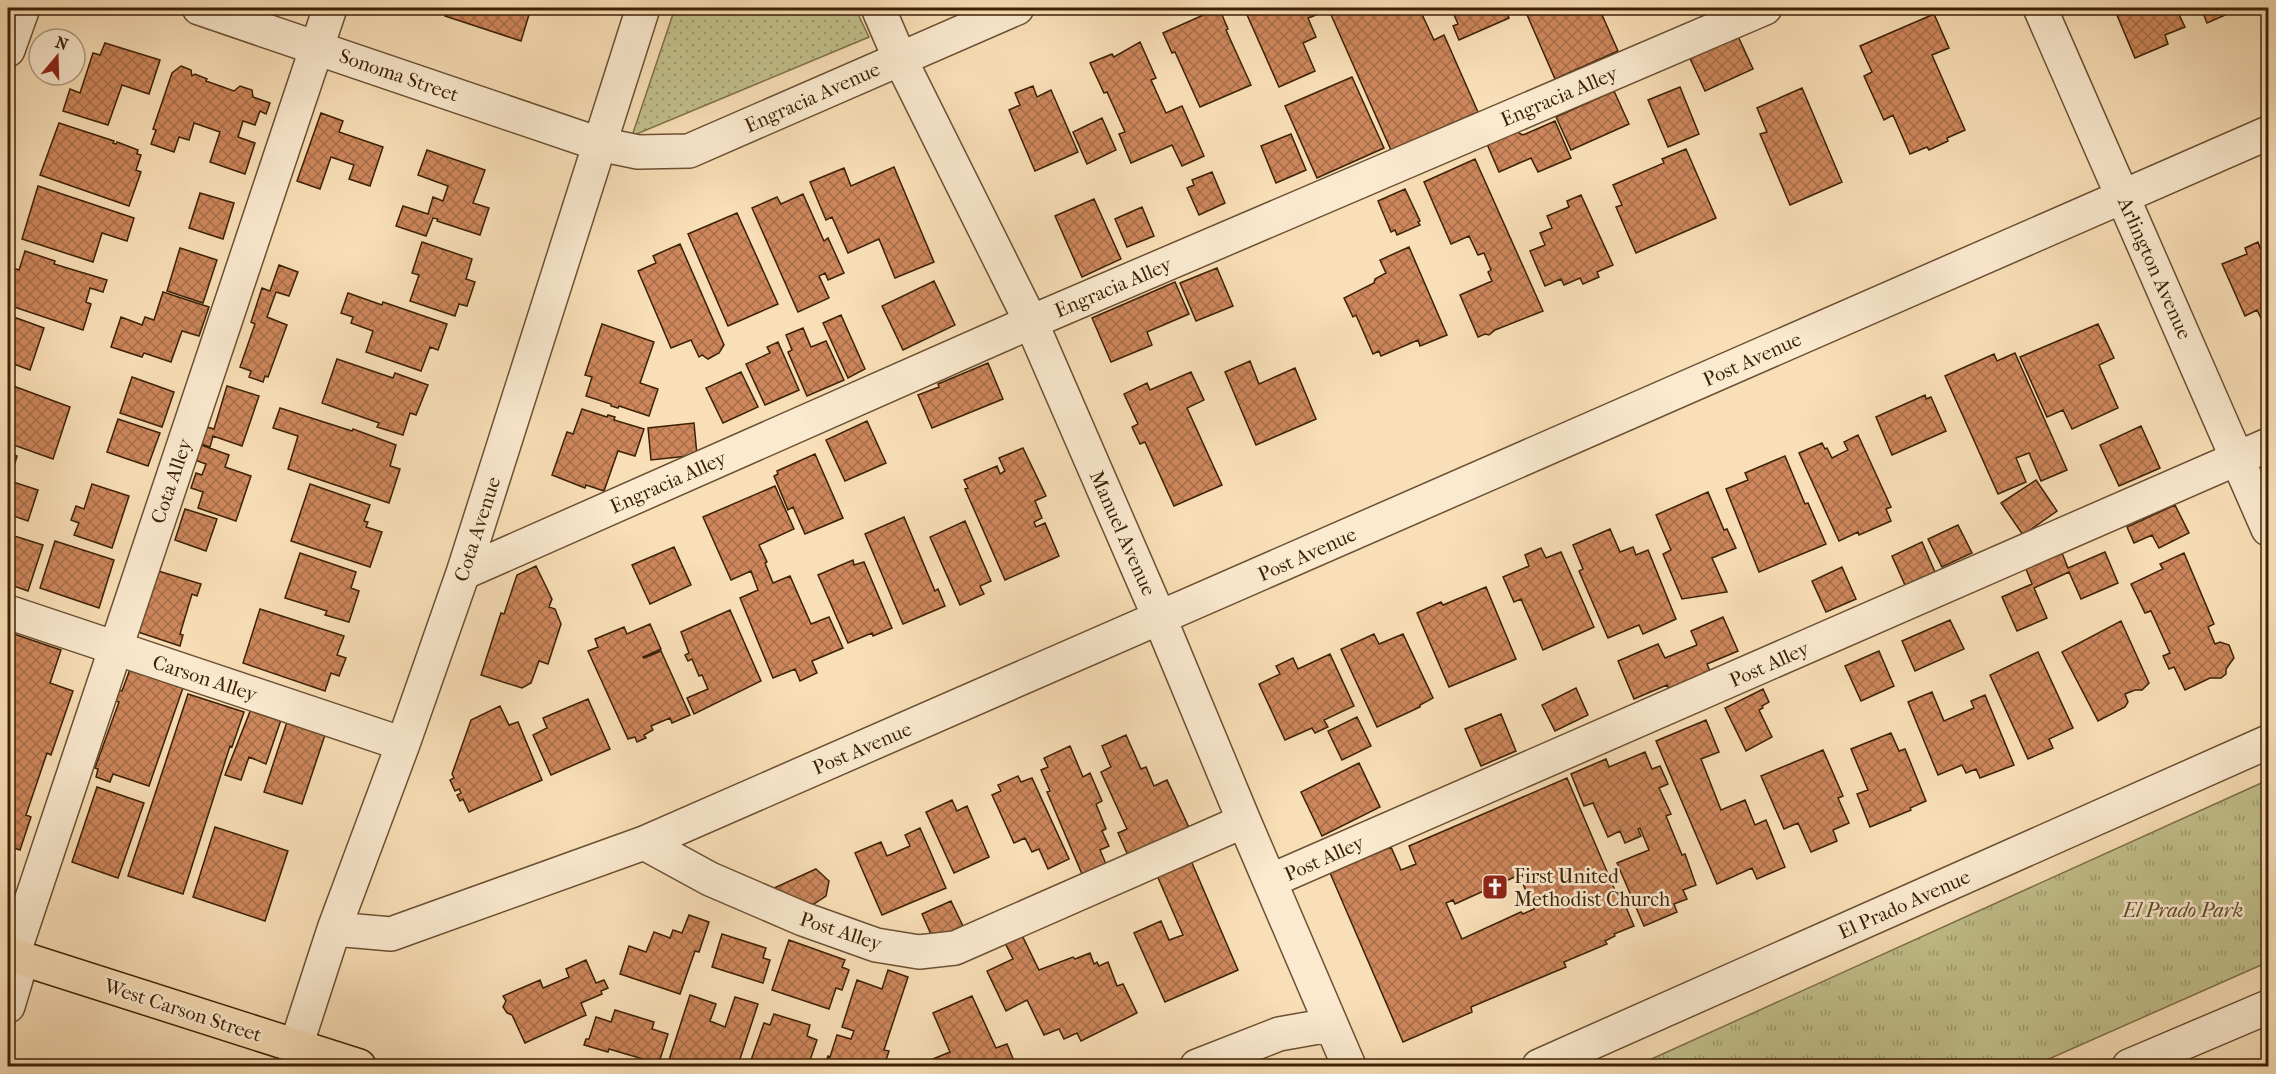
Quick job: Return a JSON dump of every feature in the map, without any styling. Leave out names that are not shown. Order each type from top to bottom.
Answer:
[{"type":"main road","name":"West Carson Street","points":[[14,956],[359,1066]]},
{"type":"street","points":[[8,50],[22,8]]},
{"type":"street","name":"Sonoma Street","points":[[199,8],[599,144]]},
{"type":"street","name":"Cota Alley","points":[[8,1006],[14,956],[330,8]]},
{"type":"street","name":"Cota Avenue","points":[[296,1046],[334,929],[403,744],[463,573],[643,8]]},
{"type":"street","name":"Manuel Avenue","points":[[878,8],[900,59],[1031,322],[1161,619],[1244,821],[1349,1066]]},
{"type":"street","name":"Engracia Avenue","points":[[599,144],[638,152],[689,151],[1017,8]]},
{"type":"street","name":"Engracia Alley","points":[[463,573],[1031,322],[1765,8]]},
{"type":"street","name":"Arlington Avenue","points":[[2040,8],[2268,529]]},
{"type":"street","name":"Post Avenue","points":[[334,929],[391,934],[644,843],[1161,619],[2268,133]]},
{"type":"street","name":"Post Alley","points":[[1270,881],[2268,446]]},
{"type":"street","name":"Carson Alley","points":[[8,612],[403,744]]},
{"type":"street","name":"El Prado Avenue","points":[[1539,1066],[2268,742]]},
{"type":"street","name":"Post Alley","points":[[644,843],[710,879],[803,920],[876,945],[919,952],[955,948],[1244,821]]},
{"type":"street","points":[[2129,1066],[2268,1007]]},
{"type":"street","points":[[1197,1066],[1279,1034],[1330,1024]]},
{"type":"green space","points":[[675,8],[855,8],[869,37],[632,136]]},
{"type":"green space","name":"El Prado Park","points":[[2268,780],[2268,962],[2033,1066],[1636,1066]]},
{"type":"building","points":[[378,8],[398,8],[396,14]]},
{"type":"building","points":[[448,8],[531,8],[521,41],[445,16]]},
{"type":"building","points":[[1219,8],[1228,29],[1226,30],[1251,85],[1200,107],[1175,52],[1172,53],[1163,33]]},
{"type":"building","points":[[1244,8],[1313,8],[1316,15],[1308,18],[1316,37],[1303,43],[1315,71],[1279,87]]},
{"type":"building","points":[[1328,8],[1419,8],[1434,40],[1444,35],[1478,112],[1391,150]]},
{"type":"building","points":[[1451,8],[1505,8],[1509,18],[1459,40],[1453,26],[1458,24]]},
{"type":"building","points":[[1524,8],[1599,8],[1618,51],[1555,79]]},
{"type":"building","points":[[2114,8],[2176,8],[2185,27],[2165,35],[2168,44],[2135,58]]},
{"type":"building","points":[[2201,8],[2239,8],[2239,9],[2207,23]]},
{"type":"building","points":[[1934,14],[1949,48],[1932,55],[1965,130],[1929,150],[1927,147],[1910,154],[1893,115],[1884,120],[1864,76],[1872,72],[1860,46]]},
{"type":"building","points":[[1736,32],[1753,69],[1705,91],[1688,54]]},
{"type":"building","points":[[1140,42],[1156,78],[1151,80],[1166,113],[1182,106],[1204,156],[1182,166],[1172,145],[1131,163],[1119,134],[1125,132],[1107,92],[1104,93],[1090,63],[1112,54],[1114,57]]},
{"type":"building","points":[[105,43],[160,60],[149,94],[122,85],[108,125],[63,111],[70,89],[80,93],[82,87],[87,87],[87,71],[93,53],[100,55]]},
{"type":"building","points":[[181,66],[191,70],[192,76],[195,74],[207,79],[206,81],[234,91],[240,86],[252,90],[253,97],[270,103],[266,114],[260,111],[255,125],[243,121],[238,137],[255,143],[245,174],[210,162],[220,132],[194,123],[189,140],[179,137],[174,152],[151,144],[156,130],[153,129],[172,73]]},
{"type":"building","points":[[1352,77],[1384,148],[1317,178],[1285,106]]},
{"type":"building","points":[[1033,86],[1037,97],[1051,90],[1078,152],[1035,171],[1009,110],[1020,105],[1015,93]]},
{"type":"building","points":[[1680,87],[1699,134],[1668,147],[1648,100]]},
{"type":"building","points":[[1802,88],[1842,182],[1790,205],[1760,134],[1767,132],[1757,108]]},
{"type":"building","points":[[1614,91],[1629,124],[1571,150],[1556,117]]},
{"type":"building","points":[[321,113],[343,121],[339,132],[383,147],[370,186],[349,179],[354,165],[331,157],[320,189],[297,181]]},
{"type":"building","points":[[1102,118],[1116,150],[1087,164],[1073,132]]},
{"type":"building","points":[[1555,121],[1571,158],[1538,172],[1531,158],[1499,172],[1487,144],[1515,131],[1523,135]]},
{"type":"building","points":[[59,123],[138,150],[137,154],[141,155],[136,170],[141,172],[129,206],[40,175]]},
{"type":"building","points":[[1291,134],[1306,170],[1276,183],[1261,146]]},
{"type":"building","points":[[1686,149],[1716,218],[1636,253],[1616,207],[1622,205],[1613,185],[1664,163],[1662,159]]},
{"type":"building","points":[[427,150],[485,170],[473,203],[489,208],[480,235],[433,218],[426,236],[396,226],[403,206],[428,214],[433,197],[443,201],[448,186],[418,175]]},
{"type":"building","points":[[1475,159],[1543,311],[1495,330],[1489,335],[1478,337],[1460,295],[1492,281],[1488,272],[1491,270],[1484,253],[1478,255],[1469,236],[1451,244],[1424,182]]},
{"type":"building","points":[[894,167],[934,262],[895,278],[879,239],[848,253],[832,217],[826,220],[810,182],[844,168],[851,186]]},
{"type":"building","points":[[1212,172],[1225,203],[1199,215],[1187,188],[1194,185],[1192,180]]},
{"type":"building","points":[[38,186],[134,218],[127,241],[102,233],[93,262],[22,239]]},
{"type":"building","points":[[1405,189],[1420,225],[1397,235],[1395,230],[1391,232],[1378,201]]},
{"type":"building","points":[[200,193],[234,203],[223,239],[189,228]]},
{"type":"building","points":[[803,194],[824,241],[828,238],[844,273],[828,280],[825,273],[819,276],[829,298],[798,312],[752,208],[777,197],[781,204]]},
{"type":"building","points":[[1581,195],[1613,265],[1597,272],[1599,277],[1583,284],[1580,278],[1564,285],[1561,279],[1545,286],[1530,251],[1545,245],[1540,233],[1552,228],[1547,216],[1569,207],[1567,201]]},
{"type":"building","points":[[1094,199],[1121,259],[1082,277],[1055,216]]},
{"type":"building","points":[[1142,207],[1154,236],[1127,247],[1115,219]]},
{"type":"building","points":[[737,213],[778,304],[728,326],[688,234]]},
{"type":"building","points":[[422,242],[472,259],[466,279],[475,282],[467,306],[459,304],[455,316],[410,301],[419,275],[412,273]]},
{"type":"building","points":[[2258,242],[2260,248],[2268,244],[2268,333],[2257,310],[2245,316],[2222,264],[2247,254],[2245,248]]},
{"type":"building","points":[[680,244],[724,345],[719,353],[708,359],[702,355],[699,357],[691,340],[671,348],[638,271],[656,263],[653,256]]},
{"type":"building","points":[[1409,247],[1447,335],[1420,346],[1418,340],[1381,356],[1379,351],[1373,354],[1356,315],[1353,317],[1344,298],[1374,283],[1375,279],[1386,273],[1380,260]]},
{"type":"building","points":[[180,248],[217,260],[203,303],[167,291]]},
{"type":"building","points":[[25,251],[55,261],[54,264],[107,280],[103,292],[90,288],[86,302],[91,304],[83,330],[8,305],[10,267],[19,270]]},
{"type":"building","points":[[279,265],[298,272],[289,296],[276,292],[267,317],[287,325],[268,377],[265,376],[263,382],[249,377],[251,371],[240,367],[255,324],[251,322],[262,288],[270,291]]},
{"type":"building","points":[[1217,268],[1233,306],[1196,321],[1180,283]]},
{"type":"building","points":[[934,281],[955,325],[903,350],[882,306]]},
{"type":"building","points":[[1175,282],[1189,314],[1147,332],[1152,345],[1111,362],[1092,318]]},
{"type":"building","points":[[163,292],[209,307],[199,336],[182,331],[171,362],[144,353],[142,357],[111,347],[121,317],[142,325],[145,317],[154,320]]},
{"type":"building","points":[[348,293],[382,305],[383,302],[447,324],[438,350],[430,347],[421,371],[366,352],[373,331],[351,323],[353,317],[341,313]]},
{"type":"building","points":[[8,315],[44,328],[30,370],[8,362]]},
{"type":"building","points":[[841,315],[865,369],[848,378],[823,323]]},
{"type":"building","points":[[602,324],[654,342],[640,383],[658,389],[649,416],[619,406],[618,408],[611,406],[611,404],[586,396],[592,377],[585,375]]},
{"type":"building","points":[[2098,324],[2114,358],[2099,365],[2118,408],[2072,429],[2063,410],[2047,417],[2020,357]]},
{"type":"building","points":[[803,328],[811,347],[826,341],[844,380],[807,396],[788,352],[792,350],[786,335]]},
{"type":"building","points":[[778,342],[799,390],[765,405],[746,364],[770,353],[767,347]]},
{"type":"building","points":[[2015,353],[2067,470],[2041,481],[2029,453],[2016,458],[2026,482],[1998,494],[1945,376],[1994,354],[1997,361]]},
{"type":"building","points":[[337,359],[393,378],[395,373],[428,385],[416,415],[410,413],[403,435],[377,427],[379,423],[322,403]]},
{"type":"building","points":[[1250,361],[1259,384],[1295,368],[1316,419],[1256,445],[1225,372]]},
{"type":"building","points":[[988,363],[1003,399],[932,428],[918,395]]},
{"type":"building","points":[[741,372],[758,407],[723,423],[706,388]]},
{"type":"building","points":[[1191,372],[1204,400],[1187,408],[1222,485],[1174,506],[1145,442],[1140,444],[1132,427],[1138,424],[1124,394],[1147,383],[1150,390]]},
{"type":"building","points":[[132,377],[174,392],[162,427],[120,413]]},
{"type":"building","points":[[8,384],[70,407],[53,459],[8,443]]},
{"type":"building","points":[[227,386],[259,396],[242,446],[213,436],[210,447],[198,443],[204,426],[214,429]]},
{"type":"building","points":[[1925,395],[1926,399],[1931,397],[1946,431],[1892,455],[1876,417]]},
{"type":"building","points":[[280,408],[352,431],[353,429],[396,445],[390,466],[400,469],[389,503],[288,469],[298,436],[273,428]]},
{"type":"building","points":[[582,409],[607,417],[608,415],[615,417],[614,420],[644,429],[635,456],[618,451],[604,491],[586,485],[585,488],[552,475],[567,432],[573,434]]},
{"type":"building","points":[[118,419],[160,433],[148,466],[107,452]]},
{"type":"building","points":[[867,421],[886,463],[845,481],[826,440]]},
{"type":"building","points":[[694,423],[697,455],[651,460],[648,428]]},
{"type":"building","points":[[2141,426],[2160,468],[2119,486],[2100,445]]},
{"type":"building","points":[[1858,435],[1891,507],[1886,509],[1891,521],[1839,541],[1799,453],[1822,443],[1832,458],[1848,450],[1844,442]]},
{"type":"building","points":[[201,445],[229,455],[225,467],[251,476],[236,521],[198,508],[203,492],[191,488],[196,473],[202,475],[206,464],[195,460]]},
{"type":"building","points":[[1023,448],[1046,496],[1035,501],[1042,518],[1034,522],[1036,527],[1045,523],[1059,556],[1005,580],[965,489],[968,488],[964,480],[997,466],[1000,474],[1005,471],[999,458]]},
{"type":"building","points":[[8,453],[17,456],[10,481],[38,490],[28,521],[8,514]]},
{"type":"building","points":[[815,454],[843,518],[805,534],[793,507],[788,510],[774,476],[778,474],[777,471]]},
{"type":"building","points":[[1785,456],[1805,504],[1808,503],[1826,544],[1759,572],[1726,489],[1748,480],[1745,473]]},
{"type":"building","points":[[2036,480],[2057,511],[2023,535],[2001,503]]},
{"type":"building","points":[[92,484],[129,496],[112,548],[74,535],[79,523],[71,520],[76,506],[84,509]]},
{"type":"building","points":[[310,484],[370,505],[364,521],[368,522],[366,527],[382,532],[370,567],[291,541]]},
{"type":"building","points":[[775,486],[794,529],[759,545],[773,583],[790,576],[811,624],[829,617],[843,648],[812,661],[817,673],[800,681],[795,669],[773,678],[740,598],[758,590],[751,571],[731,580],[703,517]]},
{"type":"building","points":[[1708,492],[1724,530],[1727,529],[1736,548],[1712,558],[1727,592],[1682,599],[1663,554],[1671,550],[1656,515]]},
{"type":"building","points":[[2175,505],[2189,533],[2159,548],[2152,535],[2134,543],[2127,527]]},
{"type":"building","points":[[185,509],[217,519],[206,551],[175,540]]},
{"type":"building","points":[[904,517],[935,591],[938,589],[945,606],[903,624],[865,534]]},
{"type":"building","points":[[965,521],[991,581],[980,586],[984,594],[960,605],[930,537]]},
{"type":"building","points":[[1958,525],[1972,553],[1942,567],[1928,539]]},
{"type":"building","points":[[1610,529],[1620,552],[1633,547],[1636,555],[1648,550],[1676,619],[1643,634],[1639,625],[1608,638],[1579,571],[1583,569],[1573,545]]},
{"type":"building","points":[[8,534],[43,545],[28,591],[8,584]]},
{"type":"building","points":[[55,541],[114,560],[99,608],[40,588]]},
{"type":"building","points":[[1922,542],[1935,572],[1905,585],[1892,556]]},
{"type":"building","points":[[674,547],[691,585],[650,604],[632,565]]},
{"type":"building","points":[[1541,548],[1546,558],[1561,552],[1594,627],[1543,650],[1521,599],[1514,602],[1503,577],[1529,566],[1525,555]]},
{"type":"building","points":[[2105,552],[2118,583],[2081,599],[2069,572],[2034,588],[2047,618],[2017,631],[2002,597],[2032,584],[2026,569],[2062,553],[2068,568]]},
{"type":"building","points":[[300,553],[356,572],[351,588],[359,591],[349,622],[325,615],[327,611],[285,598]]},
{"type":"building","points":[[2184,553],[2214,624],[2208,627],[2215,644],[2220,642],[2229,645],[2234,658],[2226,669],[2226,674],[2221,678],[2210,678],[2185,690],[2174,667],[2169,669],[2163,656],[2170,653],[2151,611],[2145,613],[2131,584],[2163,569],[2160,564]]},
{"type":"building","points":[[853,560],[854,565],[864,562],[892,628],[848,643],[818,575]]},
{"type":"building","points":[[536,566],[552,599],[549,607],[555,609],[561,624],[548,664],[539,661],[531,683],[522,688],[481,675],[501,613],[504,614],[517,575]]},
{"type":"building","points":[[1842,567],[1856,599],[1826,612],[1812,581]]},
{"type":"building","points":[[155,570],[201,584],[197,596],[192,594],[180,634],[183,635],[180,646],[135,631]]},
{"type":"building","points":[[1486,587],[1516,659],[1449,687],[1417,613],[1441,602],[1443,605]]},
{"type":"building","points":[[260,609],[344,636],[337,655],[346,658],[339,676],[331,673],[325,691],[243,663]]},
{"type":"building","points":[[730,610],[761,681],[694,714],[687,698],[708,689],[702,675],[699,676],[692,659],[688,661],[685,655],[689,653],[681,632]]},
{"type":"building","points":[[1723,617],[1738,651],[1707,664],[1710,671],[1669,689],[1667,685],[1634,699],[1618,661],[1658,644],[1665,658],[1697,645],[1691,631]]},
{"type":"building","points":[[1950,620],[1964,649],[1915,671],[1902,641]]},
{"type":"building","points":[[2121,621],[2149,683],[2142,690],[2125,694],[2128,702],[2125,707],[2098,721],[2062,652]]},
{"type":"building","points":[[650,624],[661,649],[643,657],[661,651],[690,715],[672,723],[670,718],[651,726],[653,730],[644,735],[646,738],[637,742],[635,737],[628,739],[588,651],[598,647],[595,639],[624,627],[627,634]]},
{"type":"building","points":[[8,632],[61,650],[50,683],[73,691],[51,755],[47,753],[26,815],[31,817],[20,850],[8,846]]},
{"type":"building","points":[[1374,634],[1379,644],[1403,634],[1433,698],[1420,707],[1377,727],[1341,649]]},
{"type":"building","points":[[1879,651],[1894,686],[1861,701],[1845,666]]},
{"type":"building","points":[[2038,652],[2073,728],[2049,739],[2053,748],[2028,759],[1990,675]]},
{"type":"building","points":[[1330,654],[1354,706],[1324,720],[1328,727],[1315,733],[1312,728],[1285,740],[1259,684],[1280,674],[1276,666],[1293,658],[1298,669]]},
{"type":"building","points":[[132,664],[185,682],[149,786],[113,774],[110,782],[96,777],[98,769],[95,768],[119,702],[116,701],[119,690],[122,691]]},
{"type":"building","points":[[1576,688],[1588,715],[1555,731],[1542,705]]},
{"type":"building","points":[[1763,689],[1769,702],[1759,710],[1772,737],[1746,751],[1725,708]]},
{"type":"building","points":[[1932,692],[1944,721],[1974,708],[1971,701],[1985,695],[2014,765],[1980,778],[1976,769],[1966,773],[1962,765],[1938,775],[1908,702]]},
{"type":"building","points":[[188,694],[244,712],[232,747],[230,746],[183,894],[128,876]]},
{"type":"building","points":[[588,699],[610,749],[551,775],[533,735],[547,728],[543,718]]},
{"type":"building","points":[[500,706],[509,725],[518,722],[542,780],[469,812],[463,799],[460,801],[457,795],[461,793],[459,789],[455,791],[450,780],[454,778],[452,774],[471,720]]},
{"type":"building","points":[[251,709],[281,720],[266,764],[249,757],[241,780],[225,775]]},
{"type":"building","points":[[1501,714],[1516,751],[1481,766],[1465,729]]},
{"type":"building","points":[[1357,717],[1371,746],[1342,760],[1328,731]]},
{"type":"building","points":[[1706,720],[1719,752],[1701,759],[1721,810],[1745,800],[1755,825],[1766,820],[1785,867],[1757,879],[1752,868],[1717,884],[1656,741]]},
{"type":"building","points":[[287,722],[325,735],[302,804],[264,792]]},
{"type":"building","points":[[1891,733],[1899,751],[1905,749],[1926,801],[1910,808],[1911,810],[1870,827],[1857,794],[1868,790],[1851,749]]},
{"type":"building","points":[[1126,735],[1141,769],[1146,767],[1154,786],[1167,780],[1191,832],[1130,860],[1118,833],[1127,829],[1101,772],[1111,767],[1102,746]]},
{"type":"building","points":[[1070,746],[1083,777],[1090,773],[1102,801],[1096,804],[1106,829],[1102,831],[1109,846],[1100,850],[1106,864],[1082,874],[1047,792],[1050,791],[1041,770],[1048,767],[1044,758]]},
{"type":"building","points":[[1823,750],[1843,796],[1838,798],[1849,823],[1833,830],[1837,841],[1811,852],[1798,823],[1784,829],[1761,776]]},
{"type":"building","points":[[1645,752],[1652,769],[1660,766],[1668,784],[1659,788],[1671,814],[1666,816],[1682,855],[1685,854],[1696,885],[1683,890],[1687,899],[1674,904],[1677,912],[1644,926],[1617,863],[1649,850],[1640,828],[1638,829],[1641,836],[1625,843],[1620,831],[1608,837],[1593,803],[1584,806],[1571,774],[1606,759],[1609,767]]},
{"type":"building","points":[[1359,763],[1380,807],[1322,836],[1301,792]]},
{"type":"building","points":[[1018,776],[1021,782],[1032,778],[1069,859],[1048,869],[1039,849],[1032,852],[1025,838],[1014,843],[992,795],[1001,791],[998,785]]},
{"type":"building","points":[[1567,778],[1617,895],[1620,893],[1634,926],[1614,934],[1615,936],[1605,941],[1607,944],[1564,962],[1566,967],[1471,1007],[1472,1012],[1403,1042],[1330,873],[1391,847],[1401,870],[1416,864],[1409,846]],"holes":[[[1519,875],[1534,909],[1523,914],[1521,912],[1462,939],[1446,903],[1453,900],[1455,904]]]},
{"type":"building","points":[[97,787],[144,803],[118,878],[72,862]]},
{"type":"building","points":[[952,800],[957,811],[967,806],[989,857],[954,873],[926,812]]},
{"type":"building","points":[[215,827],[288,851],[265,921],[193,897]]},
{"type":"building","points":[[920,828],[946,888],[882,915],[855,853],[881,842],[887,856],[910,846],[905,835]]},
{"type":"building","points":[[1189,856],[1238,970],[1165,1002],[1134,933],[1161,921],[1169,940],[1183,935],[1155,871]]},
{"type":"building","points":[[816,869],[829,881],[826,896],[811,906],[772,889]]},
{"type":"building","points":[[951,901],[963,926],[933,939],[922,914]]},
{"type":"building","points":[[689,915],[709,922],[699,952],[695,951],[680,994],[620,974],[629,946],[646,952],[654,932],[670,938],[673,930],[682,933]]},
{"type":"building","points":[[1018,927],[1039,970],[1090,953],[1094,964],[1097,962],[1099,966],[1108,962],[1117,986],[1123,984],[1137,1013],[1081,1041],[1077,1033],[1064,1039],[1059,1029],[1044,1035],[1027,1000],[1006,1011],[987,971],[1013,959],[1001,935]]},
{"type":"building","points":[[722,934],[766,948],[763,958],[770,960],[763,983],[712,967]]},
{"type":"building","points":[[789,940],[845,960],[842,967],[849,970],[842,990],[836,988],[829,1009],[772,990]]},
{"type":"building","points":[[586,960],[596,983],[604,980],[608,988],[601,991],[602,994],[581,1003],[586,1015],[525,1043],[512,1015],[507,1013],[503,1007],[506,1001],[503,996],[540,980],[543,988],[569,977],[566,969]]},
{"type":"building","points":[[888,970],[908,977],[884,1050],[889,1051],[884,1066],[824,1066],[828,1056],[830,1057],[837,1035],[851,1039],[854,1031],[842,1027],[857,980],[882,989]]},
{"type":"building","points":[[690,995],[716,1004],[710,1021],[725,1027],[735,997],[758,1004],[738,1065],[732,1063],[731,1066],[667,1066]]},
{"type":"building","points":[[972,996],[996,1048],[1007,1044],[1016,1066],[925,1066],[934,1062],[933,1059],[950,1052],[933,1013]]},
{"type":"building","points":[[615,1010],[654,1022],[652,1029],[668,1034],[658,1066],[641,1064],[643,1059],[609,1049],[608,1052],[584,1045],[586,1039],[589,1039],[596,1017],[611,1022]]},
{"type":"building","points":[[774,1014],[810,1025],[807,1036],[817,1040],[808,1066],[749,1066],[764,1023],[770,1025]]},
{"type":"place","name":"First United Methodist Church","points":[[1495,887]]}]
